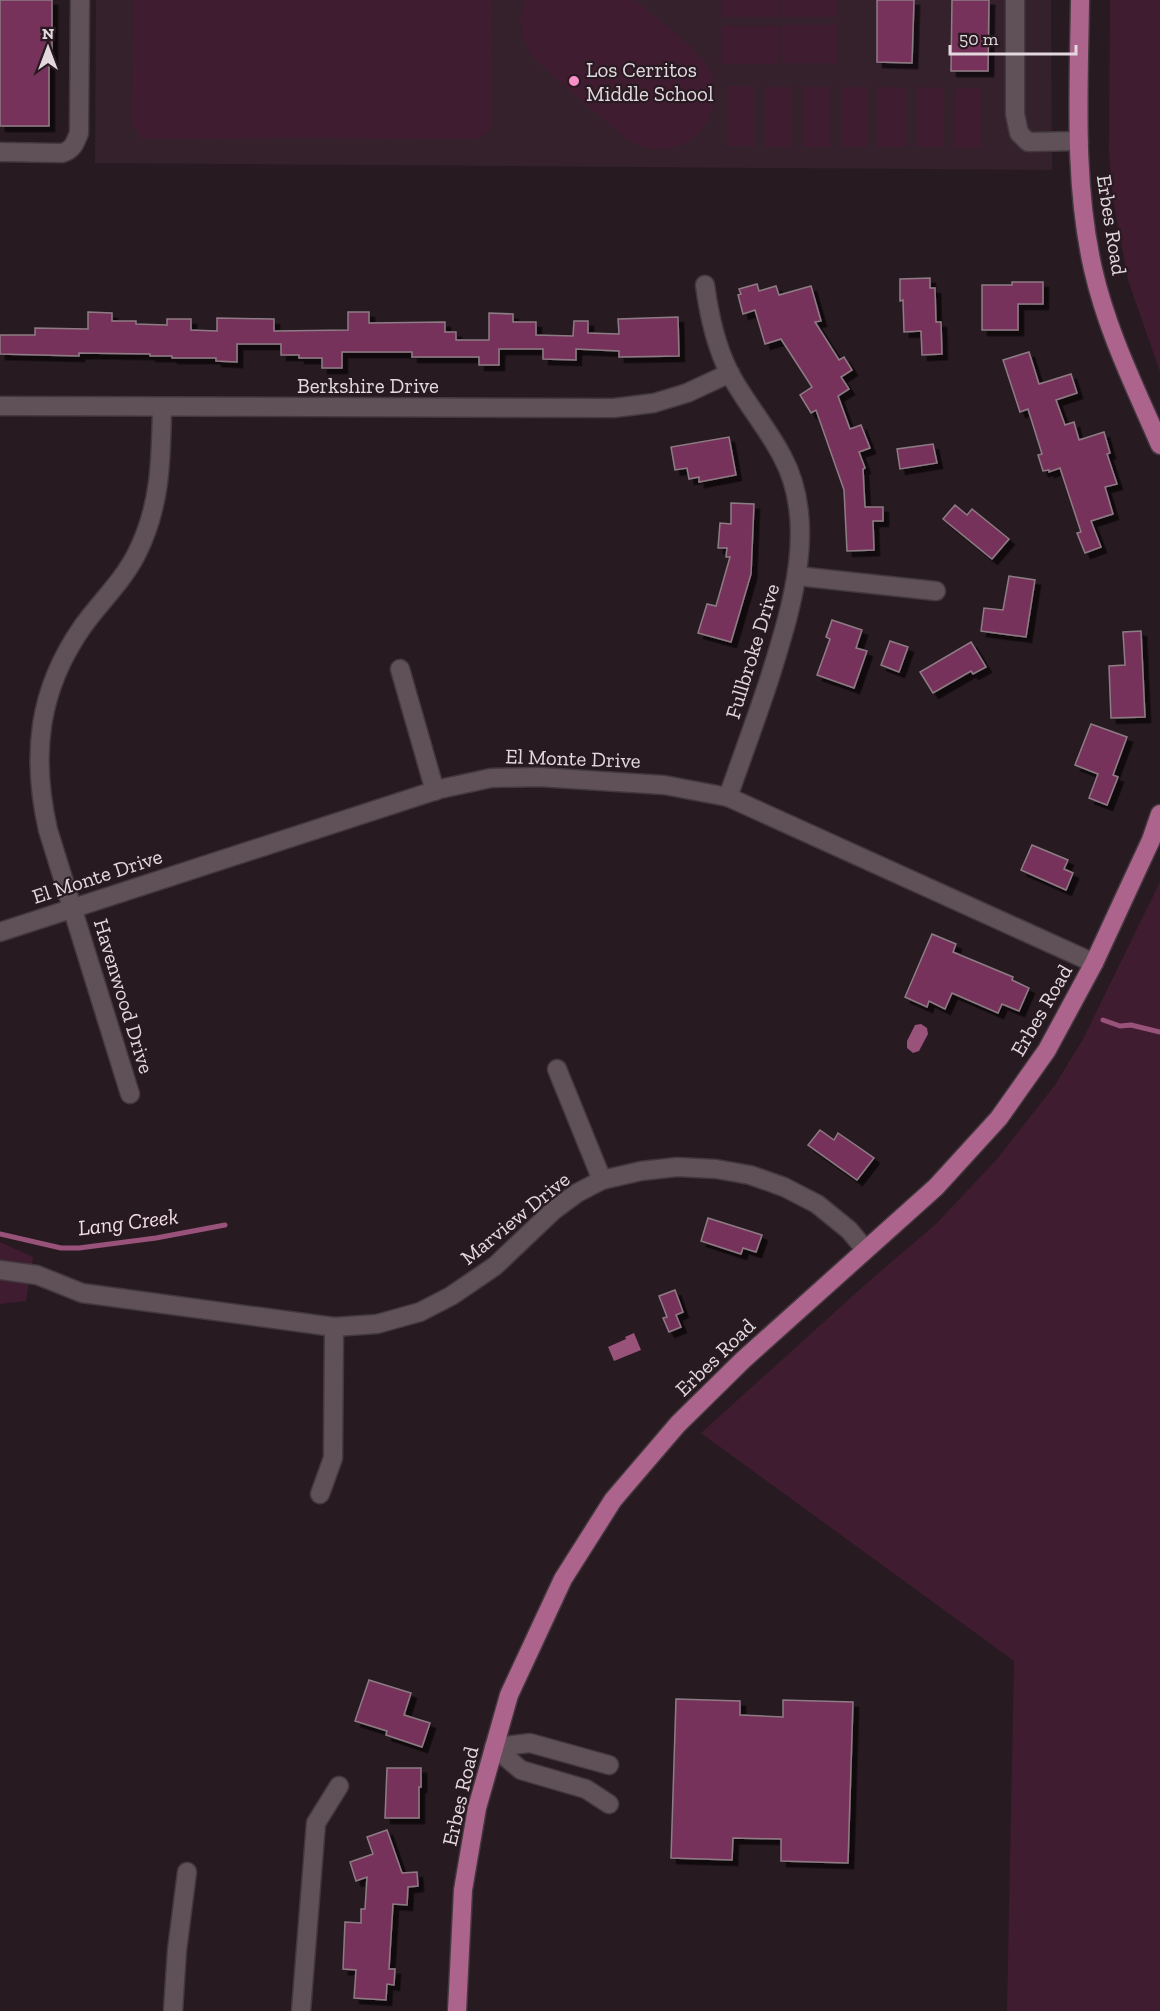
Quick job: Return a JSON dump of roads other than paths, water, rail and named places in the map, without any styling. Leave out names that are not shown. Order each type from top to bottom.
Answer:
[{"type":"main road","name":"Erbes Road","points":[[1080,0],[1079,141],[1084,214],[1093,271],[1127,371],[1160,445]]},
{"type":"main road","name":"Erbes Road","points":[[457,2011],[463,1890],[477,1808],[508,1695],[563,1579],[613,1500],[678,1424],[743,1360],[936,1187],[999,1118],[1047,1050],[1094,963],[1151,840],[1160,814]]},
{"type":"street","points":[[0,152],[62,153],[70,150],[75,143],[79,133],[80,0]]},
{"type":"street","points":[[1015,0],[1015,114],[1019,133],[1028,142],[1079,141]]},
{"type":"street","name":"Fullbroke Drive","points":[[705,285],[712,329],[730,373],[783,457],[791,477],[799,519],[797,576],[788,618],[728,797]]},
{"type":"street","name":"Berkshire Drive","points":[[0,406],[614,408],[654,403],[687,393],[730,373]]},
{"type":"street","name":"Havenwood Drive","points":[[130,1094],[48,830],[41,800],[38,761],[42,723],[50,689],[66,653],[84,626],[123,577],[137,554],[148,528],[160,472],[162,407]]},
{"type":"street","points":[[797,576],[936,591]]},
{"type":"street","points":[[400,669],[435,790]]},
{"type":"street","name":"El Monte Drive","points":[[0,932],[435,790],[491,778],[539,777],[664,785],[728,797],[1094,963]]},
{"type":"street","points":[[557,1069],[602,1180]]},
{"type":"street","name":"Marview Drive","points":[[0,1270],[37,1275],[82,1293],[334,1328],[377,1324],[420,1312],[451,1296],[495,1266],[554,1210],[577,1193],[602,1180],[641,1171],[677,1167],[716,1169],[750,1175],[784,1187],[817,1204],[849,1230],[865,1249]]},
{"type":"street","points":[[320,1494],[333,1458],[334,1328]]},
{"type":"street","points":[[494,1747],[530,1743],[609,1765]]},
{"type":"street","points":[[494,1747],[521,1770],[586,1789],[609,1804]]},
{"type":"street","points":[[301,2011],[316,1823],[339,1786]]},
{"type":"street","points":[[173,2011],[177,1950],[187,1872]]},
{"type":"waterway","points":[[1103,1020],[1120,1026],[1131,1025],[1160,1032]]},
{"type":"waterway","name":"Lang Creek","points":[[0,1234],[61,1248],[79,1248],[156,1238],[225,1225]]},
{"type":"place","name":"Los Cerritos Middle School","points":[[574,81]]}]
